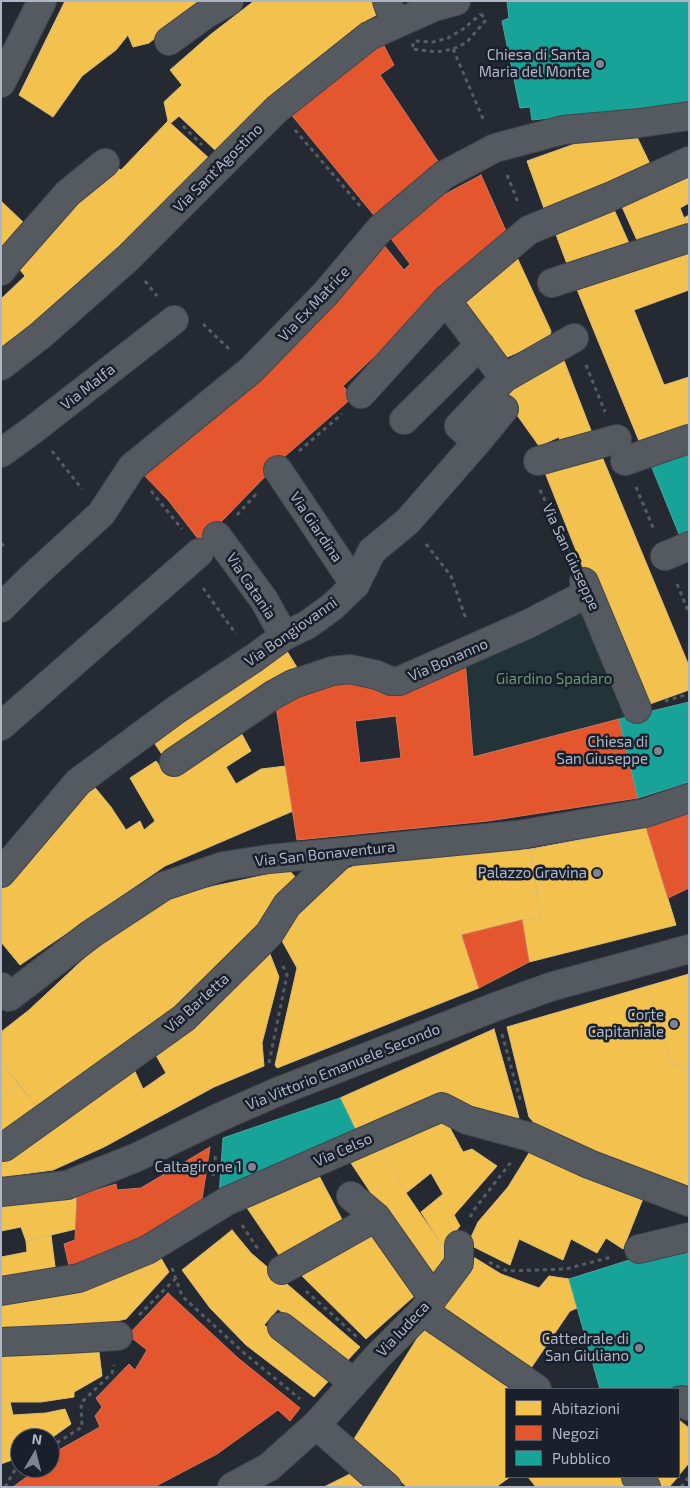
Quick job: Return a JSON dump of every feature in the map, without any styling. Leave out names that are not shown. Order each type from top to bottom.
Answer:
[{"type":"street","points":[[1,83],[42,1]]},
{"type":"street","points":[[170,41],[206,14],[229,1]]},
{"type":"street","name":"Via Sant'Agostino","points":[[1,366],[41,335],[128,258],[277,109],[369,36],[391,13],[434,7],[456,1]]},
{"type":"street","name":"Via Ex Matrice","points":[[1,608],[101,514],[132,467],[251,370],[326,293],[380,229],[444,175],[495,148],[563,130],[640,123],[689,116]]},
{"type":"street","points":[[361,394],[446,300],[529,230],[612,196],[689,161]]},
{"type":"street","points":[[1,271],[68,193],[106,164]]},
{"type":"street","points":[[552,283],[689,238]]},
{"type":"street","points":[[446,300],[504,378]]},
{"type":"street","name":"Via Malfa","points":[[1,453],[174,320]]},
{"type":"street","points":[[477,442],[460,426],[504,378],[574,338]]},
{"type":"street","points":[[404,420],[480,345]]},
{"type":"street","name":"Via Bongiovanni","points":[[1,873],[78,782],[177,708],[254,658],[284,636],[307,625],[332,607],[355,584],[372,551],[408,521],[504,409]]},
{"type":"street","points":[[538,461],[689,439]]},
{"type":"street","name":"Via Giardina","points":[[278,470],[355,584]]},
{"type":"street","points":[[1,726],[201,552]]},
{"type":"street","name":"Via Catania","points":[[201,552],[264,600],[284,636]]},
{"type":"street","name":"Via Bonanno","points":[[174,762],[273,695],[293,684],[332,671],[350,669],[376,675],[391,681],[399,681],[528,624],[586,587]]},
{"type":"street","name":"Via San Giuseppe","points":[[586,587],[637,709]]},
{"type":"street","name":"Via San Bonaventura","points":[[1,986],[10,997],[91,934],[164,886],[224,866],[269,859],[518,835],[645,813],[689,798]]},
{"type":"street","name":"Via Barletta","points":[[4,1147],[184,1018],[269,934],[287,905],[343,852]]},
{"type":"street","name":"Via Vittorio Emanuele Secondo","points":[[1,1192],[67,1185],[135,1158],[277,1092],[495,1007],[550,987],[689,949]]},
{"type":"street","name":"Via Celso","points":[[1,1292],[79,1278],[147,1250],[227,1201],[442,1107],[467,1120],[530,1137],[589,1164],[689,1202]]},
{"type":"street","points":[[350,1196],[376,1217],[428,1304],[536,1388]]},
{"type":"street","points":[[282,1270],[376,1217]]},
{"type":"street","points":[[639,1248],[689,1237]]},
{"type":"street","name":"Via Iudeca","points":[[232,1487],[269,1467],[319,1421],[428,1304],[459,1263],[459,1246]]},
{"type":"street","points":[[282,1327],[354,1383]]},
{"type":"street","points":[[1,1342],[118,1336]]},
{"type":"street","points":[[319,1421],[387,1487]]},
{"type":"street","points":[[637,1478],[646,1487]]},
{"type":"path","points":[[481,14],[486,20],[466,43],[453,49],[437,52],[412,49],[414,41],[433,42],[448,38],[481,14]]},
{"type":"path","points":[[453,49],[529,230]]},
{"type":"path","points":[[277,109],[380,229]]},
{"type":"path","points":[[574,338],[621,450],[677,551],[689,613]]},
{"type":"path","points":[[34,429],[101,514]]},
{"type":"path","name":"Via San Giuseppe","points":[[538,461],[536,482],[586,587]]},
{"type":"path","points":[[146,485],[177,520],[201,552],[254,658]]},
{"type":"path","points":[[408,521],[451,576],[476,648]]},
{"type":"path","points":[[1,543],[6,549]]},
{"type":"path","points":[[269,934],[287,975],[269,1063],[277,1092]]},
{"type":"path","points":[[495,1007],[530,1137],[473,1211],[459,1246],[507,1271],[566,1269],[639,1248]]},
{"type":"path","points":[[209,1212],[220,1117]]},
{"type":"path","points":[[162,1242],[182,1296],[319,1421]]},
{"type":"path","points":[[680,1487],[689,1477]]},
{"type":"green space","name":"Giardino Spadaro","points":[[583,604],[634,715],[473,757],[465,660]]},
{"type":"building: Abitazioni","points":[[65,1],[203,1],[149,43],[133,47],[128,35],[116,50],[82,76],[53,117],[19,95]]},
{"type":"building: Abitazioni","points":[[254,1],[380,1],[384,11],[367,20],[330,49],[216,151],[179,116],[171,123],[168,121],[164,102],[182,85],[170,70],[210,35]]},
{"type":"building: Abitazioni","points":[[168,121],[211,160],[145,233],[1,355],[1,299],[25,276],[15,264],[80,197],[115,167],[121,170]]},
{"type":"building: Abitazioni","points":[[636,135],[653,170],[546,214],[527,161],[583,141]]},
{"type":"building: Abitazioni","points":[[689,170],[689,203],[680,208],[684,218],[689,215],[689,231],[640,247],[619,200]]},
{"type":"building: Abitazioni","points":[[1,201],[24,223],[1,255]]},
{"type":"building: Abitazioni","points":[[612,205],[632,250],[570,272],[555,232]]},
{"type":"building: Abitazioni","points":[[689,244],[689,290],[634,310],[664,385],[689,377],[689,424],[639,441],[574,282]]},
{"type":"building: Abitazioni","points":[[515,253],[551,331],[549,339],[498,361],[459,294]]},
{"type":"building: Abitazioni","points":[[563,358],[592,433],[562,451],[559,437],[539,446],[507,401],[485,401]]},
{"type":"building: Abitazioni","points":[[598,447],[689,666],[689,690],[647,705],[587,578],[542,465]]},
{"type":"building: Abitazioni","points":[[282,643],[301,674],[165,759],[149,735]]},
{"type":"building: Abitazioni","points":[[238,727],[251,751],[226,767],[236,784],[261,769],[286,766],[293,811],[165,866],[20,965],[1,942],[1,884],[92,784],[111,807],[126,830],[140,821],[144,830],[155,821],[130,778],[156,761],[167,775]]},
{"type":"building: Abitazioni","name":"Palazzo Gravina","points":[[646,827],[676,925],[529,962],[522,920],[540,918],[531,849]]},
{"type":"building: Abitazioni","points":[[531,849],[540,918],[522,920],[462,935],[479,988],[277,1068],[275,1065],[297,968],[276,930],[331,875],[357,865]]},
{"type":"building: Abitazioni","points":[[286,867],[301,883],[265,924],[169,1018],[40,1111],[1,1061],[1,1032],[29,1010],[89,954],[161,903],[187,892],[265,875]]},
{"type":"building: Abitazioni","points":[[268,949],[279,977],[262,1043],[264,1066],[214,1087],[104,1147],[53,1170],[1,1177],[1,1158],[133,1067],[143,1089],[166,1073],[153,1050]]},
{"type":"building: Abitazioni","name":"Corte Capitaniale","points":[[689,974],[689,1071],[670,1062],[648,986]]},
{"type":"building: Abitazioni","points":[[648,986],[670,1062],[689,1071],[689,1188],[543,1133],[529,1117],[507,1027]]},
{"type":"building: Abitazioni","points":[[494,1029],[519,1118],[464,1111],[357,1133],[340,1098]]},
{"type":"building: Abitazioni","points":[[1,1061],[19,1085],[1,1097]]},
{"type":"building: Abitazioni","points":[[19,1085],[40,1111],[1,1138],[1,1097]]},
{"type":"building: Abitazioni","points":[[443,1115],[463,1152],[472,1149],[497,1166],[454,1215],[460,1226],[443,1247],[421,1212],[443,1194],[431,1173],[406,1193],[377,1144]]},
{"type":"building: Abitazioni","points":[[377,1144],[406,1193],[450,1257],[428,1279],[347,1157]]},
{"type":"building: Abitazioni","points":[[534,1145],[644,1196],[623,1249],[606,1238],[597,1253],[571,1239],[563,1260],[519,1239],[510,1265],[468,1244],[478,1222],[508,1187]]},
{"type":"building: Abitazioni","points":[[316,1170],[347,1229],[281,1258],[243,1202]]},
{"type":"building: Abitazioni","points":[[77,1196],[76,1229],[26,1241],[21,1227],[1,1231],[1,1205]]},
{"type":"building: Abitazioni","points":[[372,1223],[421,1290],[366,1339],[295,1269]]},
{"type":"building: Abitazioni","points":[[232,1230],[251,1253],[360,1347],[345,1363],[278,1309],[264,1325],[333,1376],[314,1397],[246,1345],[210,1308],[182,1270]]},
{"type":"building: Abitazioni","points":[[51,1235],[56,1274],[1,1283],[1,1257],[27,1252],[26,1241]]},
{"type":"building: Abitazioni","points":[[158,1253],[169,1272],[126,1319],[68,1331],[1,1337],[1,1300]]},
{"type":"building: Abitazioni","points":[[475,1258],[501,1274],[539,1288],[549,1276],[569,1279],[577,1308],[570,1311],[529,1371],[445,1315],[444,1305]]},
{"type":"building: Abitazioni","points":[[423,1329],[517,1388],[505,1388],[505,1478],[509,1478],[496,1487],[407,1487],[354,1439]]},
{"type":"building: Abitazioni","points":[[98,1344],[102,1376],[74,1392],[74,1397],[41,1402],[10,1402],[13,1415],[46,1413],[65,1409],[71,1424],[60,1432],[60,1428],[10,1428],[10,1461],[1,1464],[1,1347]]},
{"type":"building: Abitazioni","points":[[680,1421],[689,1428],[689,1463],[680,1474]]},
{"type":"building: Abitazioni","points":[[358,1470],[369,1487],[324,1487]]},
{"type":"building: Abitazioni","points":[[529,1478],[623,1478],[633,1487],[536,1487]]},
{"type":"building: Abitazioni","points":[[653,1478],[677,1478],[669,1487],[663,1487]]},
{"type":"building: Negozi","points":[[381,40],[394,65],[380,75],[439,163],[377,219],[290,113]]},
{"type":"building: Negozi","points":[[481,175],[510,240],[416,317],[343,386],[353,397],[283,458],[223,520],[199,540],[168,500],[140,471],[383,244],[404,270],[410,264],[389,236],[423,206]]},
{"type":"building: Negozi","points":[[465,660],[473,757],[619,719],[638,798],[488,821],[297,840],[275,700],[349,678],[375,684],[378,693]],"holes":[[[396,716],[401,758],[360,763],[355,721]]]},
{"type":"building: Negozi","points":[[689,813],[689,888],[668,898],[646,827]]},
{"type":"building: Negozi","points":[[522,920],[529,962],[479,988],[462,935]]},
{"type":"building: Negozi","points":[[210,1147],[202,1199],[103,1262],[70,1270],[64,1244],[75,1240],[77,1196],[116,1184],[117,1190],[141,1188]]},
{"type":"building: Negozi","points":[[168,1293],[238,1358],[300,1408],[290,1421],[278,1410],[217,1454],[154,1487],[13,1487],[25,1478],[60,1478],[60,1449],[100,1427],[95,1416],[102,1407],[96,1398],[129,1364],[135,1370],[147,1350],[128,1335]]},
{"type":"building: Pubblico","name":"Chiesa di Santa Maria del Monte","points":[[507,1],[689,1],[689,107],[638,114],[638,108],[532,120],[530,107],[520,108],[502,21],[509,18]]},
{"type":"building: Pubblico","points":[[689,453],[689,530],[679,534],[650,463]]},
{"type":"building: Pubblico","name":"Chiesa di San Giuseppe","points":[[689,702],[689,782],[638,798],[619,719]]},
{"type":"building: Pubblico","name":"Caltagirone 1","points":[[340,1098],[357,1133],[219,1196],[223,1138]]},
{"type":"building: Pubblico","name":"Cattedrale di San Giuliano","points":[[677,1245],[681,1255],[689,1253],[689,1391],[680,1388],[600,1388],[569,1279]]},
{"type":"place","name":"Chiesa di Santa Maria del Monte","points":[[600,64]]},
{"type":"place","name":"Chiesa di San Giuseppe","points":[[658,751]]},
{"type":"place","name":"Palazzo Gravina","points":[[597,873]]},
{"type":"place","name":"Corte Capitaniale","points":[[674,1024]]},
{"type":"place","name":"Caltagirone 1","points":[[252,1167]]},
{"type":"place","name":"Cattedrale di San Giuliano","points":[[639,1348]]}]
